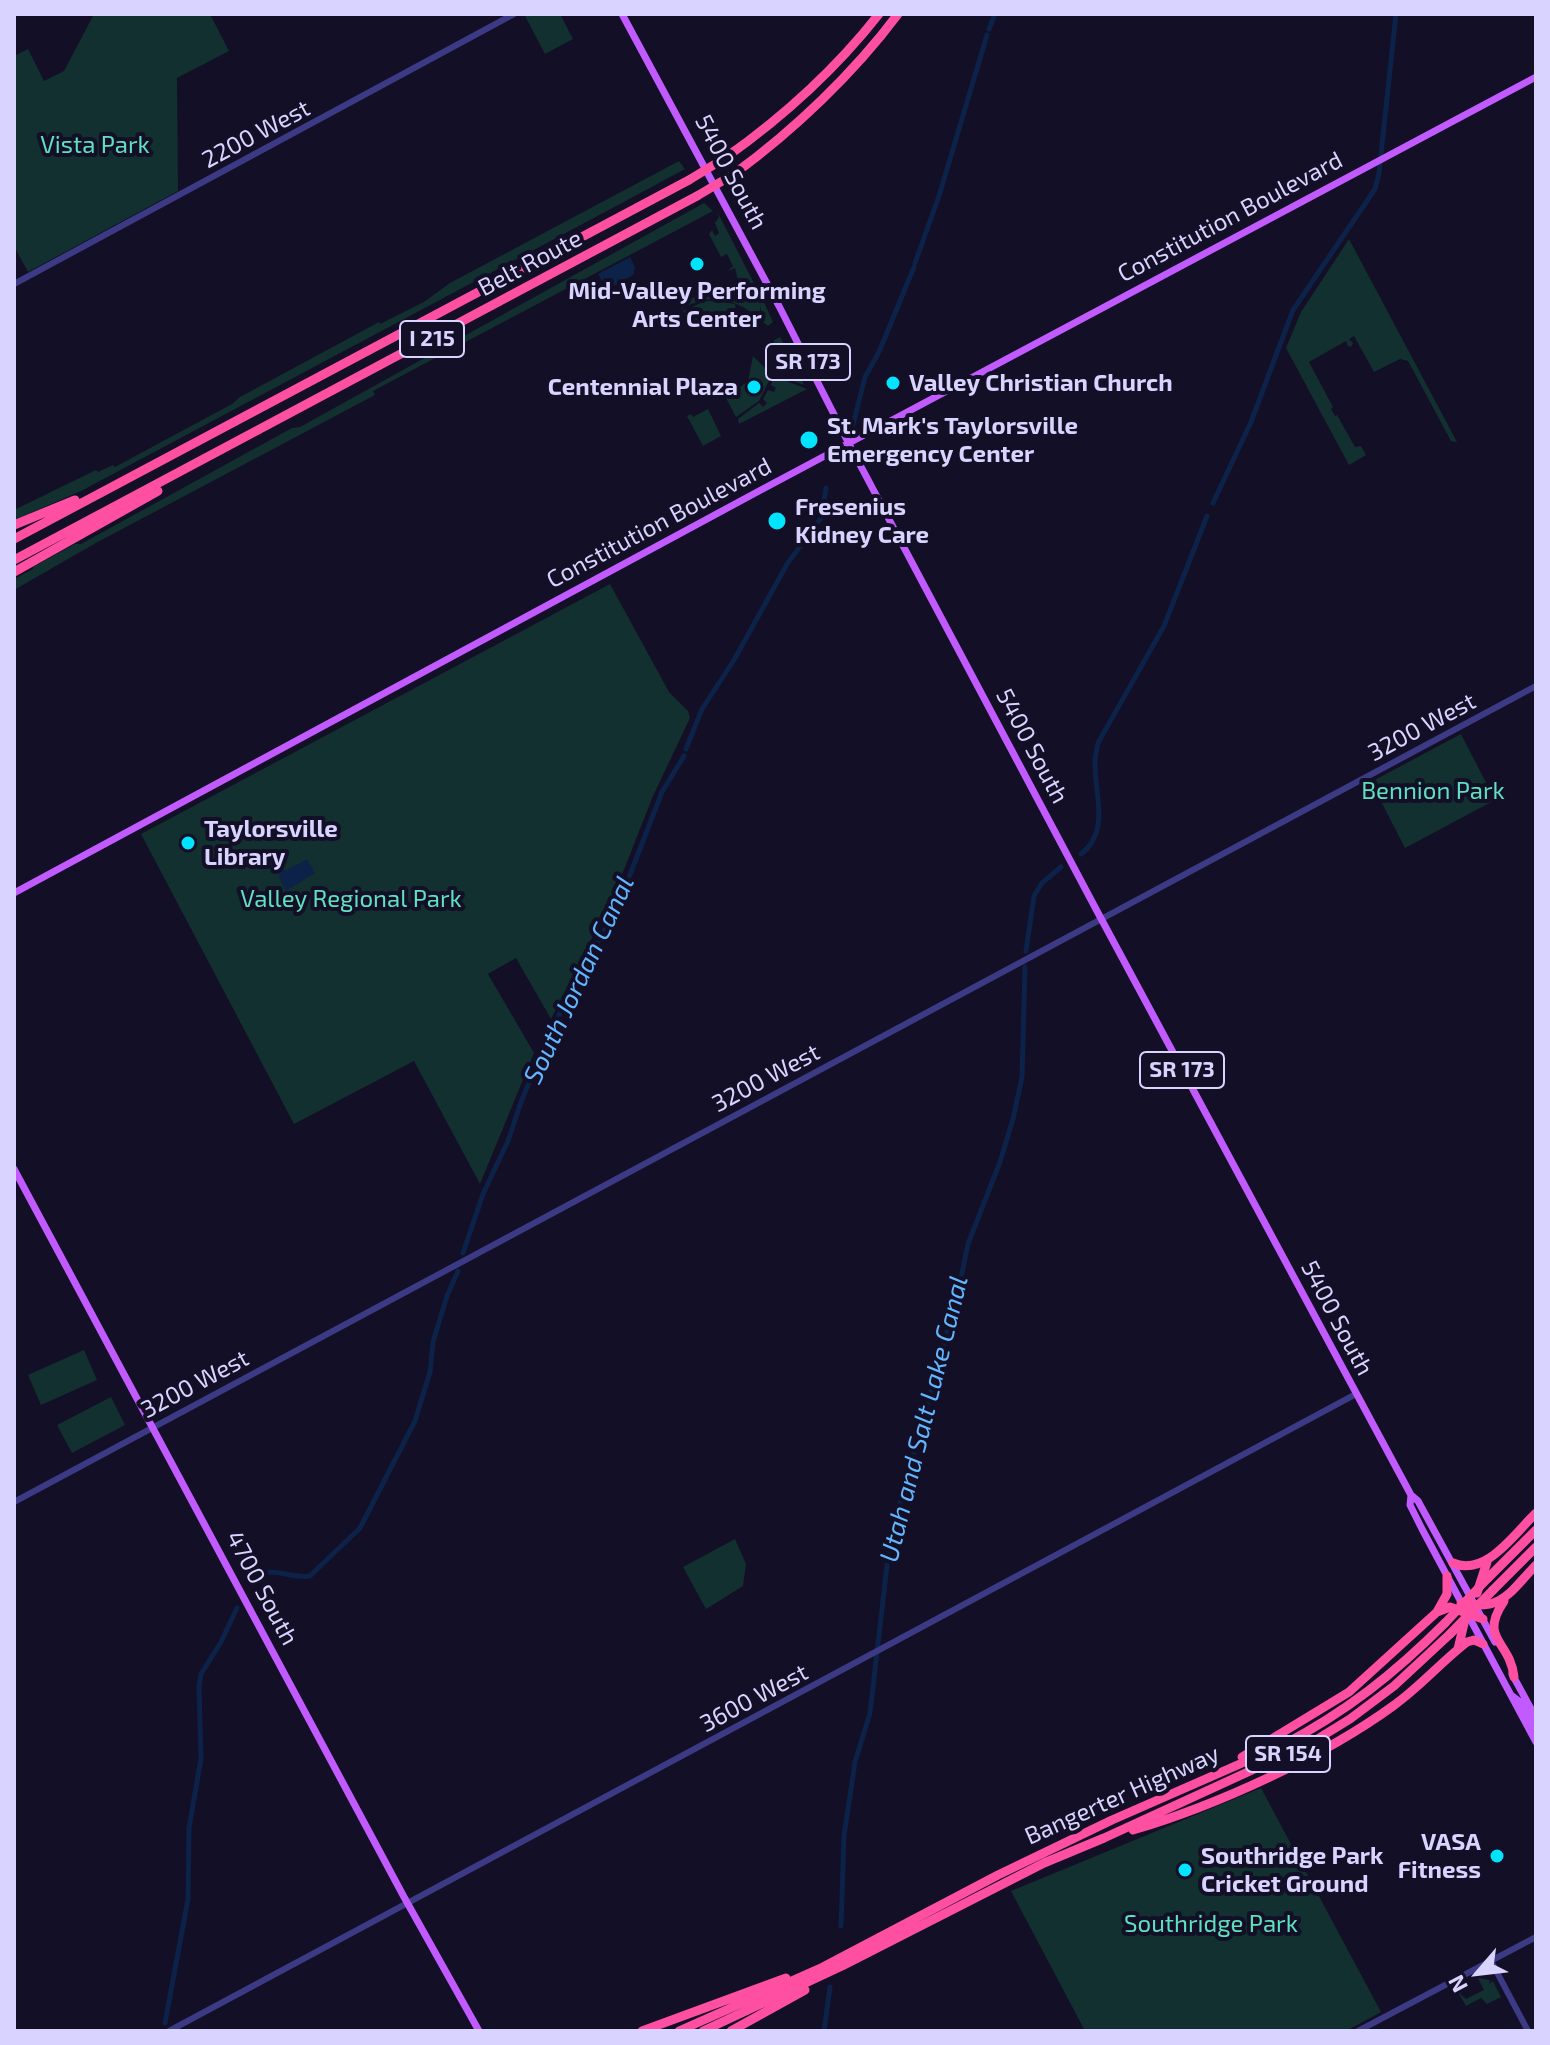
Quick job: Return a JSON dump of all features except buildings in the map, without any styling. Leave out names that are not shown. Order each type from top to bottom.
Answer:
[{"type":"highway","name":"Belt Route","points":[[14,539],[689,180],[777,120],[812,88],[879,14]]},
{"type":"highway","name":"Belt Route","points":[[14,560],[734,174],[758,157],[833,87],[876,43],[898,14]]},
{"type":"highway","points":[[14,572],[179,480],[235,444]]},
{"type":"highway","points":[[14,525],[122,480]]},
{"type":"highway","points":[[1453,1563],[1473,1566],[1490,1557],[1536,1513]]},
{"type":"highway","name":"Bangerter Highway","points":[[679,2031],[823,1967],[998,1875],[1281,1746],[1318,1726],[1382,1682],[1536,1530]]},
{"type":"highway","name":"Bangerter Highway","points":[[703,2031],[842,1966],[1025,1872],[1288,1754],[1333,1730],[1394,1686],[1536,1547]]},
{"type":"highway","points":[[1458,1649],[1478,1583],[1490,1557]]},
{"type":"highway","points":[[1437,1612],[1450,1607],[1497,1604],[1536,1565]]},
{"type":"highway","points":[[1168,1796],[1265,1744],[1338,1700],[1370,1675],[1437,1612],[1447,1594],[1447,1576]]},
{"type":"highway","points":[[1507,1595],[1492,1625],[1513,1665],[1514,1677]]},
{"type":"highway","points":[[1471,1608],[1474,1628]]},
{"type":"highway","points":[[1104,1838],[1145,1827],[1207,1803],[1331,1745],[1399,1702],[1471,1640],[1483,1644]]},
{"type":"highway","points":[[731,2031],[781,2005],[842,1966]]},
{"type":"highway","points":[[642,2031],[736,1995],[823,1967]]},
{"type":"main road","name":"5400 South","points":[[622,14],[786,318],[849,444],[1101,919],[1411,1495],[1418,1501],[1453,1563],[1471,1608]]},
{"type":"main road","name":"Constitution Boulevard","points":[[14,893],[1536,77]]},
{"type":"main road","name":"4700 South","points":[[14,1169],[477,2029]]},
{"type":"main road","name":"5400 South","points":[[1411,1495],[1410,1505],[1447,1576],[1471,1608],[1536,1718]]},
{"type":"main road","points":[[1474,1628],[1535,1741]]},
{"type":"main road","points":[[1509,1693],[1519,1701],[1536,1728]]},
{"type":"street","name":"2200 West","points":[[14,284],[514,14]]},
{"type":"street","name":"3200 West","points":[[14,1502],[1536,686]]},
{"type":"street","name":"3600 West","points":[[169,2031],[1356,1394]]},
{"type":"street","points":[[1358,2031],[1536,1937]]},
{"type":"street","points":[[1491,1961],[1528,2031]]},
{"type":"green space","name":"Vista Park","points":[[94,14],[210,14],[229,51],[177,78],[178,191],[28,272],[14,246],[14,56],[28,49],[44,81],[64,71]]},
{"type":"green space","points":[[524,14],[560,14],[573,39],[545,54]]},
{"type":"green space","points":[[679,161],[685,169],[81,491],[14,520],[14,510],[96,470],[115,467]]},
{"type":"green space","points":[[704,203],[713,211],[373,391],[375,395],[94,544],[14,590],[14,579],[33,567],[75,544],[81,544],[292,428],[300,427]]},
{"type":"green space","points":[[717,211],[760,295],[759,303],[762,298],[773,322],[768,326],[763,322],[760,305],[760,320],[733,302],[702,300],[682,309],[679,304],[717,287],[723,286],[737,293],[744,290],[735,268],[728,271],[733,266],[727,254],[721,257],[709,234],[712,230],[715,236],[719,233],[715,223],[719,217]]},
{"type":"green space","points":[[1349,239],[1457,442],[1451,441],[1408,361],[1400,359],[1374,372],[1354,336],[1349,339],[1353,343],[1351,347],[1346,341],[1309,362],[1335,416],[1355,447],[1361,446],[1366,455],[1349,465],[1286,348],[1301,312]]},
{"type":"green space","points":[[705,301],[735,304],[739,331],[713,322],[692,328],[683,311]]},
{"type":"green space","points":[[780,337],[790,354],[786,355],[792,358],[804,385],[774,374],[773,345],[777,345],[773,341]]},
{"type":"green space","points":[[753,356],[772,375],[759,401],[736,417],[726,398],[748,381]]},
{"type":"green space","points":[[774,376],[807,389],[739,424],[738,419],[759,403],[763,407],[767,403],[763,399],[768,390],[774,392],[776,388],[771,385]]},
{"type":"green space","points":[[708,409],[721,436],[703,446],[687,416],[691,414],[693,417]]},
{"type":"green space","name":"Valley Regional Park","points":[[610,584],[669,692],[688,711],[690,718],[653,796],[616,890],[551,1019],[516,958],[488,974],[534,1053],[480,1184],[414,1061],[294,1124],[141,834]]},
{"type":"green space","name":"Bennion Park","points":[[1461,734],[1495,800],[1405,848],[1371,782]]},
{"type":"green space","points":[[84,1350],[97,1380],[41,1405],[28,1375]]},
{"type":"green space","points":[[111,1397],[125,1425],[72,1453],[57,1425]]},
{"type":"green space","points":[[735,1539],[746,1564],[743,1586],[706,1609],[683,1567]]},
{"type":"green space","name":"Southridge Park","points":[[1261,1788],[1381,2012],[1346,2031],[1085,2031],[1011,1891]]},
{"type":"green space","points":[[1478,1978],[1490,1980],[1489,1984],[1493,1981],[1501,1997],[1487,2004],[1481,1998],[1466,2006],[1456,1989],[1460,1986],[1463,1991],[1460,1994],[1466,1999],[1484,1990]]},
{"type":"water","points":[[630,257],[635,267],[633,275],[607,290],[598,274]]},
{"type":"water","points":[[275,858],[286,858],[282,866],[285,871],[307,859],[315,873],[286,891],[278,876],[282,873],[277,874],[276,871],[280,867],[274,870],[266,868]]},
{"type":"waterway","name":"South Jordan Canal","points":[[989,29],[995,14]]},
{"type":"waterway","name":"Utah and Salt Lake Canal","points":[[1213,503],[1251,422],[1293,310],[1375,189],[1396,14]]},
{"type":"waterway","name":"South Jordan Canal","points":[[915,263],[939,196],[987,35]]},
{"type":"waterway","name":"South Jordan Canal","points":[[853,425],[865,377],[879,352],[914,267]]},
{"type":"waterway","name":"South Jordan Canal","points":[[824,500],[826,488]]},
{"type":"waterway","name":"Utah and Salt Lake Canal","points":[[1081,854],[1090,845],[1098,823],[1095,762],[1098,743],[1164,626],[1207,516]]},
{"type":"waterway","name":"South Jordan Canal","points":[[804,541],[821,518]]},
{"type":"waterway","name":"South Jordan Canal","points":[[787,564],[802,544]]},
{"type":"waterway","name":"South Jordan Canal","points":[[734,660],[786,566]]},
{"type":"waterway","name":"South Jordan Canal","points":[[686,749],[702,709],[732,663]]},
{"type":"waterway","name":"South Jordan Canal","points":[[463,1253],[483,1194],[508,1141],[550,1032],[619,903],[662,792],[684,756]]},
{"type":"waterway","name":"Utah and Salt Lake Canal","points":[[1026,951],[1034,896],[1042,883],[1061,867]]},
{"type":"waterway","name":"Utah and Salt Lake Canal","points":[[841,1926],[844,1836],[855,1762],[870,1713],[890,1539],[957,1297],[968,1244],[1013,1119],[1022,1077],[1025,967]]},
{"type":"waterway","name":"South Jordan Canal","points":[[248,1582],[267,1572],[310,1576],[360,1528],[415,1421],[430,1372],[433,1342],[458,1271]]},
{"type":"waterway","name":"South Jordan Canal","points":[[165,2023],[188,1899],[189,1828],[201,1759],[201,1674],[237,1608]]},
{"type":"waterway","name":"Utah and Salt Lake Canal","points":[[824,2031],[830,1987]]},
{"type":"place","name":"Mid-Valley Performing Arts Center","points":[[697,264]]},
{"type":"place","name":"Valley Christian Church","points":[[893,383]]},
{"type":"place","name":"Centennial Plaza","points":[[754,387]]},
{"type":"place","name":"St. Mark's Taylorsville Emergency Center","points":[[809,440]]},
{"type":"place","name":"Fresenius Kidney Care","points":[[777,521]]},
{"type":"place","name":"Taylorsville Library","points":[[188,843]]},
{"type":"place","name":"VASA Fitness","points":[[1497,1856]]},
{"type":"place","name":"Southridge Park Cricket Ground","points":[[1185,1870]]}]
